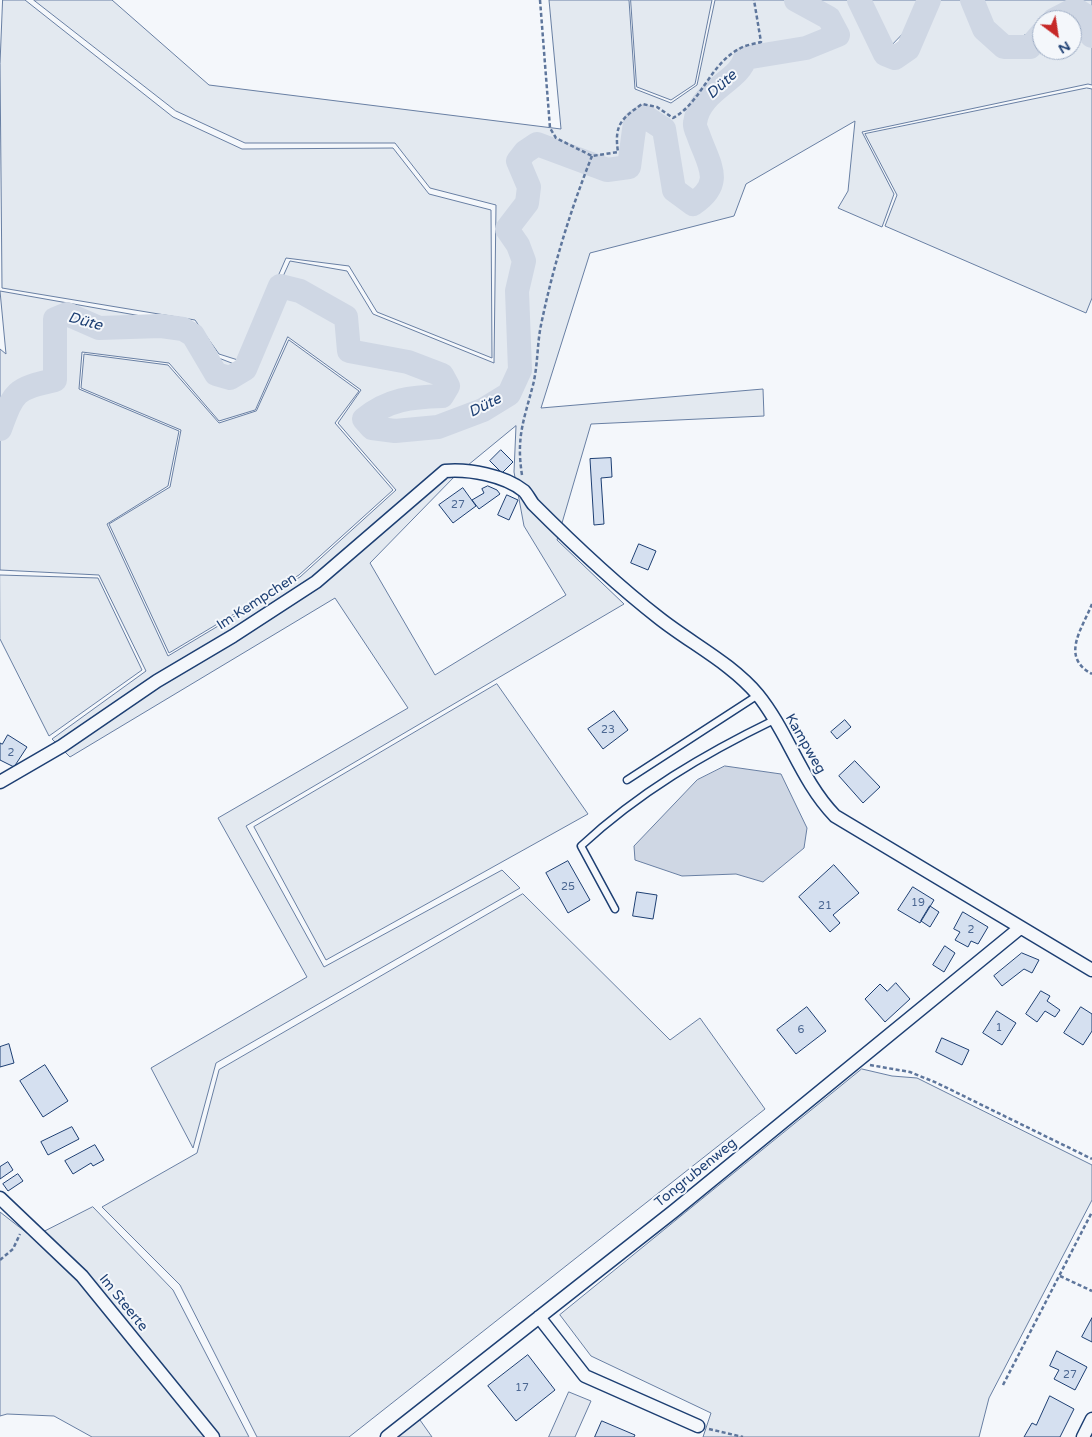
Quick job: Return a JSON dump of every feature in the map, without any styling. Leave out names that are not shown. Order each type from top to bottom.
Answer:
[{"type":"street","name":"Im Kempchen","points":[[0,782],[62,746],[157,681],[233,636],[316,582],[445,471],[459,470],[497,478],[524,491]]},
{"type":"street","name":"Kampweg","points":[[524,491],[533,504],[599,569],[664,622],[735,672],[758,695],[806,779],[835,816],[1092,970]]},
{"type":"street","name":"Tongrubenweg","points":[[387,1437],[539,1317],[1020,928]]},
{"type":"street","name":"Im Steerte","points":[[0,1198],[82,1276],[213,1437]]},
{"type":"street","points":[[539,1317],[585,1376],[698,1426]]},
{"type":"street","points":[[1084,1437],[1092,1419]]},
{"type":"lane","points":[[627,780],[758,695]]},
{"type":"lane","points":[[615,909],[581,846],[600,828],[657,784],[737,738],[774,720]]},
{"type":"path","points":[[540,0],[550,128],[556,138],[592,156],[618,152],[616,137],[623,117],[642,104],[657,106],[672,118],[685,112],[719,66],[738,49],[761,42],[754,0]]},
{"type":"path","points":[[524,491],[519,440],[524,411],[533,384],[541,325],[570,211],[592,156]]},
{"type":"path","points":[[1092,604],[1075,644],[1075,658],[1082,668],[1092,674]]},
{"type":"path","points":[[857,1061],[880,1069],[910,1072],[937,1082],[1092,1159]]},
{"type":"path","points":[[1003,1385],[1092,1212]]},
{"type":"path","points":[[0,1260],[13,1249],[27,1222]]},
{"type":"path","points":[[1060,1276],[1092,1292]]},
{"type":"path","points":[[698,1426],[743,1437]]},
{"type":"shaded area","points":[[3,0],[25,0],[173,117],[242,149],[393,148],[429,194],[491,210],[492,358],[377,312],[349,266],[286,258],[241,361],[219,354],[195,320],[2,288],[0,64]]},
{"type":"shaded area","points":[[34,0],[112,0],[209,85],[561,129],[549,0],[629,0],[635,89],[671,103],[697,85],[715,0],[853,0],[862,17],[889,53],[912,30],[925,0],[976,0],[991,27],[1005,43],[1019,43],[1032,34],[1032,60],[1082,60],[1082,17],[1091,15],[1092,17],[1092,85],[1088,84],[862,132],[894,194],[882,227],[838,208],[848,191],[855,121],[746,184],[734,216],[590,253],[541,408],[763,389],[764,416],[591,424],[557,540],[624,604],[246,826],[324,967],[502,870],[520,888],[216,1063],[193,1148],[151,1068],[307,977],[218,818],[408,708],[335,598],[70,757],[52,739],[146,671],[99,575],[0,570],[0,349],[6,354],[0,291],[192,325],[216,357],[242,367],[290,261],[347,271],[373,314],[494,363],[496,205],[430,188],[395,143],[245,143],[176,111]],"holes":[[[288,337],[361,390],[338,423],[396,490],[300,577],[168,656],[107,524],[168,486],[179,431],[79,389],[82,352],[169,363],[219,421],[255,410]],[[516,426],[514,472],[524,526],[566,595],[435,675],[370,563],[456,475]]]},
{"type":"shaded area","points":[[631,0],[712,0],[695,84],[671,100],[637,87]]},
{"type":"shaded area","points":[[858,0],[922,0],[912,24],[888,49]]},
{"type":"shaded area","points":[[982,0],[1092,0],[1092,11],[1082,13],[1082,10],[1032,10],[1032,30],[1019,38],[1011,39],[1004,37],[993,23]]},
{"type":"shaded area","points":[[1087,88],[1092,89],[1092,298],[1086,313],[885,226],[897,195],[865,134]]},
{"type":"shaded area","points":[[289,340],[359,391],[335,423],[393,490],[299,575],[169,653],[109,524],[170,487],[181,430],[81,388],[84,354],[168,365],[219,423],[256,411]]},
{"type":"shaded area","points":[[0,575],[98,578],[142,670],[49,736],[0,639]]},
{"type":"shaded area","points":[[497,684],[588,814],[326,960],[254,827]]},
{"type":"shaded area","points":[[725,766],[781,774],[807,828],[804,848],[763,882],[736,874],[682,876],[635,860],[634,846],[697,780]]},
{"type":"shaded area","points":[[523,894],[670,1040],[700,1018],[765,1109],[349,1437],[257,1437],[180,1285],[102,1207],[197,1153],[219,1070]]},
{"type":"shaded area","points":[[862,1069],[892,1076],[917,1078],[1092,1165],[1092,1200],[989,1398],[979,1437],[703,1437],[711,1413],[591,1356],[560,1315]]},
{"type":"shaded area","points":[[93,1207],[173,1290],[249,1437],[92,1437],[54,1416],[7,1414],[0,1416],[0,1212],[32,1237]]},
{"type":"shaded area","points":[[569,1392],[591,1401],[575,1437],[549,1437]]},
{"type":"shaded area","points":[[420,1420],[432,1437],[398,1437]]},
{"type":"building","points":[[501,450],[513,462],[502,473],[490,461]]},
{"type":"building","points":[[611,458],[612,477],[601,478],[604,524],[594,525],[590,459]]},
{"type":"building","points":[[488,486],[497,490],[500,494],[479,509],[472,500],[484,493],[482,489]]},
{"type":"building","points":[[463,488],[476,506],[453,523],[439,505]]},
{"type":"building","points":[[507,495],[518,500],[509,520],[498,515]]},
{"type":"building","points":[[639,544],[656,551],[648,570],[631,563]]},
{"type":"building","points":[[614,711],[628,730],[603,749],[588,729]]},
{"type":"building","points":[[845,720],[851,727],[837,739],[831,732]]},
{"type":"building","points":[[8,735],[27,747],[14,767],[0,760],[0,743],[2,744]]},
{"type":"building","points":[[855,761],[880,787],[863,803],[839,776]]},
{"type":"building","points":[[568,861],[590,900],[568,913],[546,873]]},
{"type":"building","points":[[834,865],[859,893],[833,915],[840,923],[830,932],[799,897]]},
{"type":"building","points":[[913,887],[934,900],[920,923],[898,910]]},
{"type":"building","points":[[637,892],[657,895],[653,919],[633,916]]},
{"type":"building","points":[[930,906],[939,912],[930,927],[921,921]]},
{"type":"building","points":[[963,912],[988,927],[978,944],[971,941],[968,947],[955,940],[960,932],[954,929]]},
{"type":"building","points":[[945,946],[955,953],[944,972],[933,965]]},
{"type":"building","points":[[1022,953],[1039,960],[1032,973],[1024,969],[1002,986],[994,976]]},
{"type":"building","points":[[896,983],[910,999],[885,1022],[865,999],[880,984],[887,991]]},
{"type":"building","points":[[1041,991],[1050,996],[1047,1001],[1060,1010],[1055,1017],[1045,1011],[1037,1022],[1026,1014]]},
{"type":"building","points":[[807,1007],[826,1031],[796,1054],[777,1030]]},
{"type":"building","points":[[1081,1007],[1092,1014],[1092,1031],[1083,1045],[1064,1033]]},
{"type":"building","points":[[997,1011],[1016,1023],[1002,1045],[983,1033]]},
{"type":"building","points":[[942,1038],[969,1050],[962,1065],[936,1052]]},
{"type":"building","points":[[9,1044],[14,1063],[0,1067],[0,1047]]},
{"type":"building","points":[[45,1065],[68,1101],[43,1117],[20,1081]]},
{"type":"building","points":[[72,1127],[79,1139],[48,1155],[41,1142]]},
{"type":"building","points":[[95,1145],[104,1160],[93,1166],[91,1163],[73,1174],[65,1161]]},
{"type":"building","points":[[8,1162],[13,1170],[0,1179],[0,1167]]},
{"type":"building","points":[[18,1174],[23,1181],[8,1191],[3,1184]]},
{"type":"building","points":[[1092,1318],[1092,1342],[1082,1337]]},
{"type":"building","points":[[1057,1351],[1087,1367],[1075,1390],[1054,1379],[1059,1370],[1050,1366]]},
{"type":"building","points":[[528,1355],[555,1390],[516,1421],[488,1386]]},
{"type":"building","points":[[1050,1396],[1074,1409],[1060,1437],[1024,1437],[1032,1423],[1036,1425]]},
{"type":"building","points":[[602,1421],[635,1435],[634,1437],[595,1437]]},
{"type":"waterway","name":"Düte","points":[[0,429],[13,399],[18,394],[24,389],[55,380],[55,319],[67,314],[99,328],[161,326],[183,329],[193,335],[216,374],[230,378],[245,369],[280,286],[300,291],[346,317],[349,351],[408,362],[442,375],[448,386],[442,396],[410,398],[382,407],[364,419],[372,428],[395,431],[438,427],[483,410],[509,394],[520,370],[517,291],[524,261],[518,245],[507,229],[527,203],[529,187],[518,161],[525,152],[537,144],[607,170],[629,167],[635,122],[644,116],[664,129],[674,190],[693,204],[709,189],[712,174],[695,125],[698,112],[704,102],[736,73],[742,66],[745,58],[806,48],[838,35],[829,18],[796,0]]},
{"type":"waterway","name":"Düte","points":[[859,0],[885,54],[895,58],[908,49],[929,0]]},
{"type":"waterway","name":"Düte","points":[[972,0],[984,29],[1004,47],[1030,47],[1032,45]]},
{"type":"waterway","name":"Düte","points":[[1073,10],[1077,10]]},
{"type":"waterway","name":"Düte","points":[[1082,13],[1086,16],[1092,36]]}]
